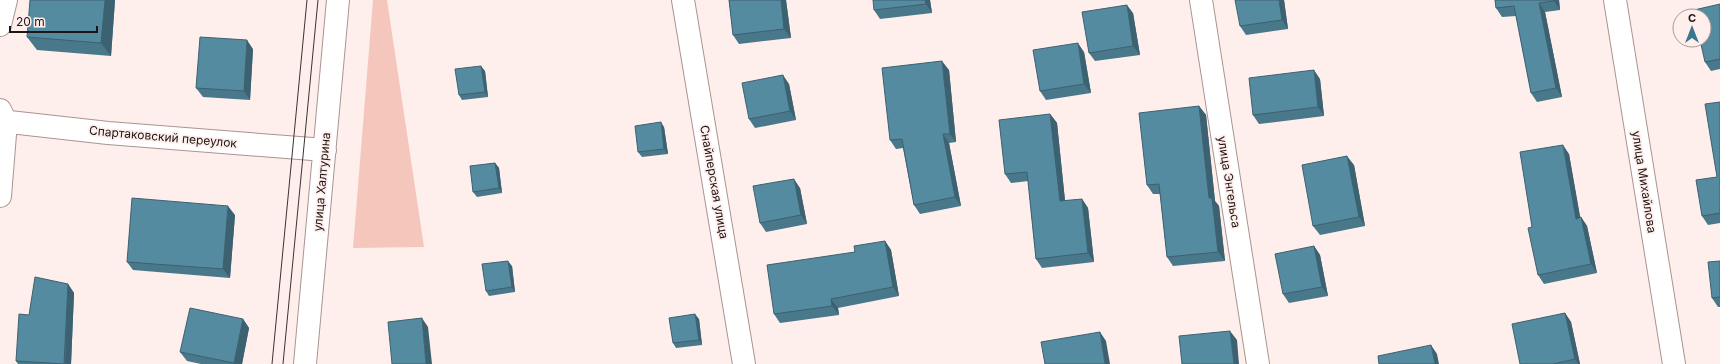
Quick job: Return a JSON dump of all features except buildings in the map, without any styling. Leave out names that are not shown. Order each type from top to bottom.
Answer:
[{"type":"street","points":[[0,25],[6,0]]},
{"type":"street","name":"улица Халтурина","points":[[305,364],[338,0]]},
{"type":"street","name":"Снайперская улица","points":[[683,0],[744,364]]},
{"type":"street","name":"улица Энгельса","points":[[1201,0],[1258,364]]},
{"type":"street","name":"улица Михайлова","points":[[1615,0],[1674,364]]},
{"type":"street","points":[[0,196],[2,118]]},
{"type":"street","name":"Спартаковский переулок","points":[[2,118],[108,133],[325,150]]},
{"type":"shaded area","points":[[373,0],[387,0],[424,247],[353,248]]},
{"type":"tram line","points":[[272,364],[307,0]]},
{"type":"tram line","points":[[283,364],[318,0]]}]
